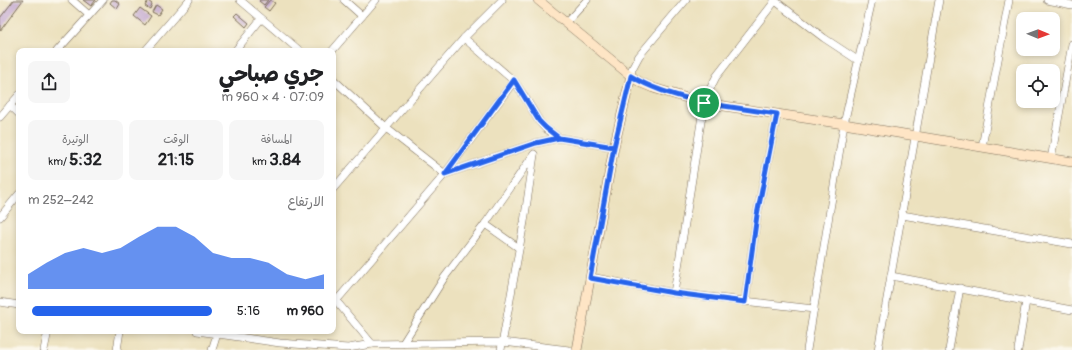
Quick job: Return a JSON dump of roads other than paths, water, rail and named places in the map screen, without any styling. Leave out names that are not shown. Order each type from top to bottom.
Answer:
[{"type":"main road","points":[[538,0],[631,76],[641,83],[660,90],[704,103],[915,135],[1072,162]]},
{"type":"main road","points":[[577,350],[614,147],[631,76]]},
{"type":"street","points":[[72,0],[89,15]]},
{"type":"street","points":[[60,48],[103,0]]},
{"type":"street","points":[[148,48],[189,0]]},
{"type":"street","points":[[240,0],[296,48]]},
{"type":"street","points":[[344,0],[362,16]]},
{"type":"street","points":[[335,48],[376,0]]},
{"type":"street","points":[[336,186],[464,38],[502,0]]},
{"type":"street","points":[[566,23],[587,0]]},
{"type":"street","points":[[631,76],[632,69],[639,56],[686,0]]},
{"type":"street","points":[[807,350],[844,124],[872,0]]},
{"type":"street","points":[[878,350],[939,0]]},
{"type":"street","points":[[982,147],[1009,0]]},
{"type":"street","points":[[1047,0],[1072,4]]},
{"type":"street","points":[[674,293],[704,103],[716,77],[774,1],[824,38],[859,61]]},
{"type":"street","points":[[237,48],[261,19]]},
{"type":"street","points":[[464,38],[514,80],[539,121],[559,138]]},
{"type":"street","points":[[1051,159],[1072,44]]},
{"type":"street","points":[[336,298],[445,174],[514,80]]},
{"type":"street","points":[[336,82],[386,128],[445,174]]},
{"type":"street","points":[[0,117],[16,99]]},
{"type":"street","points":[[10,106],[16,111]]},
{"type":"street","points":[[745,302],[757,215],[777,114]]},
{"type":"street","points":[[445,174],[536,143],[559,138],[614,147]]},
{"type":"street","points":[[501,350],[536,143]]},
{"type":"street","points":[[403,343],[444,278],[485,224],[534,154]]},
{"type":"street","points":[[0,217],[16,198]]},
{"type":"street","points":[[902,215],[1072,244]]},
{"type":"street","points":[[485,224],[519,248]]},
{"type":"street","points":[[891,276],[1072,310]]},
{"type":"street","points":[[590,278],[674,293],[814,309]]},
{"type":"street","points":[[949,350],[960,288]]},
{"type":"street","points":[[336,300],[372,344]]},
{"type":"street","points":[[0,302],[16,305]]},
{"type":"street","points":[[1018,350],[1026,302]]},
{"type":"street","points":[[44,350],[47,334]]},
{"type":"street","points":[[117,350],[120,334]]},
{"type":"street","points":[[212,350],[217,334]]},
{"type":"street","points":[[227,334],[279,346],[348,349],[372,344],[403,343],[420,346],[503,342],[569,350]]}]
